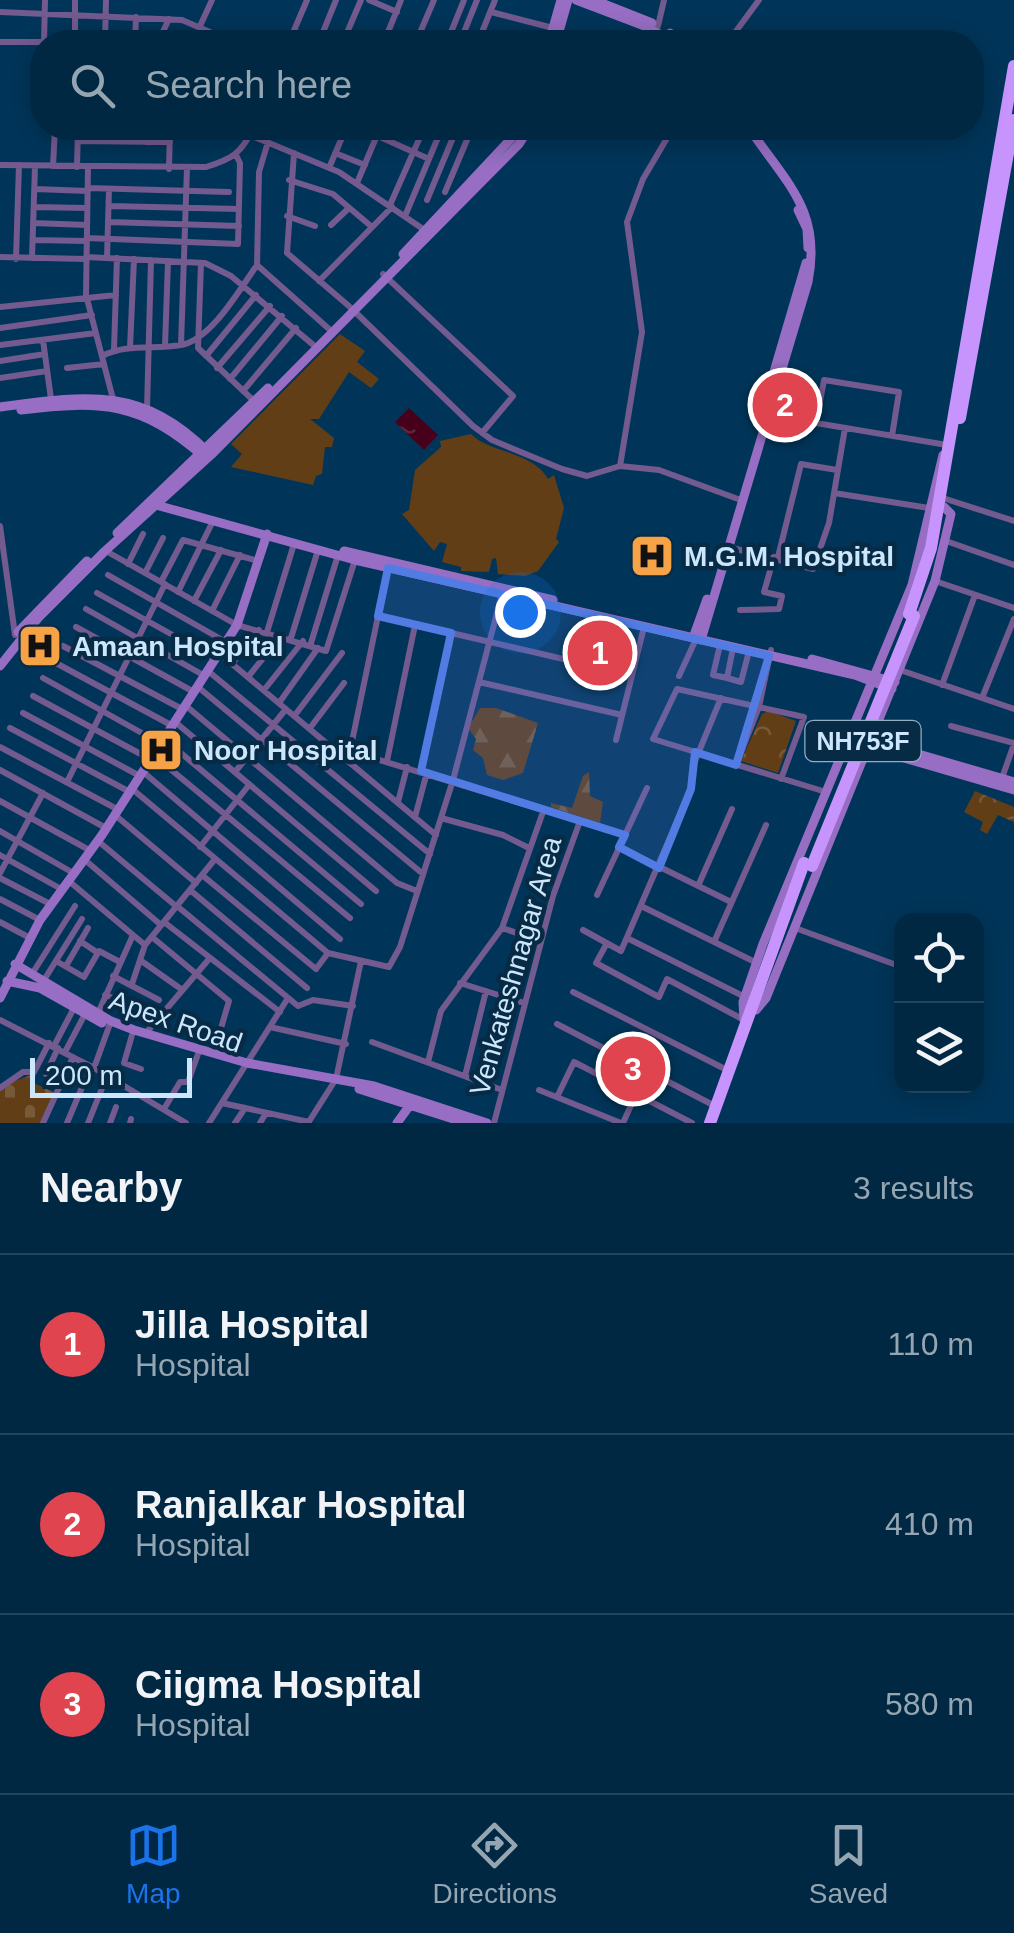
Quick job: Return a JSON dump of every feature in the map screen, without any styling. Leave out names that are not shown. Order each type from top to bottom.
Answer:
[{"type":"highway","name":"NH753F","points":[[710,1123],[744,1020],[926,588],[1009,120],[1014,66]]},
{"type":"highway","name":"NH753F","points":[[718,1123],[753,1001],[920,588],[1009,120]]},
{"type":"street","points":[[44,0],[44,30]]},
{"type":"street","points":[[75,0],[75,30]]},
{"type":"street","points":[[105,30],[106,0]]},
{"type":"street","points":[[200,26],[212,0]]},
{"type":"street","points":[[294,30],[307,0]]},
{"type":"street","points":[[325,30],[336,0]]},
{"type":"street","points":[[351,30],[367,0],[396,12]]},
{"type":"street","points":[[389,30],[401,0]]},
{"type":"street","points":[[421,30],[433,0]]},
{"type":"street","points":[[452,30],[464,0]]},
{"type":"street","points":[[465,30],[477,0]]},
{"type":"street","points":[[483,30],[495,0]]},
{"type":"street","points":[[491,12],[554,28],[568,0]]},
{"type":"street","points":[[557,30],[568,0]]},
{"type":"street","points":[[568,0],[653,30]]},
{"type":"street","points":[[594,0],[665,30]]},
{"type":"street","points":[[658,26],[664,0]]},
{"type":"street","points":[[737,30],[759,0]]},
{"type":"street","points":[[0,12],[169,19],[206,30]]},
{"type":"street","points":[[136,17],[136,30]]},
{"type":"street","points":[[164,30],[169,19]]},
{"type":"street","points":[[0,42],[30,42]]},
{"type":"street","points":[[53,166],[54,140]]},
{"type":"street","points":[[77,167],[78,140],[170,142],[170,170]]},
{"type":"street","points":[[0,165],[170,170],[206,166],[236,154],[245,140]]},
{"type":"street","points":[[265,140],[357,183],[428,233]]},
{"type":"street","points":[[329,168],[341,140]]},
{"type":"street","points":[[357,183],[375,140]]},
{"type":"street","points":[[394,140],[428,159]]},
{"type":"street","points":[[320,281],[391,206],[419,140]]},
{"type":"street","points":[[404,216],[437,140]]},
{"type":"street","points":[[427,200],[451,140]]},
{"type":"street","points":[[444,192],[467,140]]},
{"type":"street","points":[[0,653],[206,455],[428,233],[515,140]]},
{"type":"street","points":[[620,466],[642,332],[627,222],[642,179],[665,140]]},
{"type":"street","points":[[679,676],[728,547],[808,267],[810,220],[754,140]]},
{"type":"street","points":[[68,368],[103,360],[114,350],[198,340],[257,264],[259,172],[268,142]]},
{"type":"street","points":[[294,153],[289,180],[287,253],[352,308],[482,432],[562,470],[587,476],[620,466],[660,470],[738,498]]},
{"type":"street","points":[[335,153],[365,164]]},
{"type":"street","points":[[33,240],[108,238],[238,244],[240,163],[236,154]]},
{"type":"street","points":[[16,258],[19,165]]},
{"type":"street","points":[[32,258],[35,166]]},
{"type":"street","points":[[88,167],[86,295],[113,398]]},
{"type":"street","points":[[181,345],[187,168]]},
{"type":"street","points":[[289,180],[333,194],[372,228]]},
{"type":"street","points":[[107,258],[109,188]]},
{"type":"street","points":[[34,189],[230,192]]},
{"type":"street","points":[[109,206],[239,210]]},
{"type":"street","points":[[34,207],[88,208]]},
{"type":"street","points":[[331,226],[349,208]]},
{"type":"street","points":[[288,216],[315,226]]},
{"type":"street","points":[[108,222],[239,226]]},
{"type":"street","points":[[34,223],[87,225]]},
{"type":"street","points":[[0,257],[201,263],[243,284],[315,346]]},
{"type":"street","points":[[114,350],[117,258]]},
{"type":"street","points":[[130,348],[134,259]]},
{"type":"street","points":[[147,408],[152,260]]},
{"type":"street","points":[[165,346],[168,261]]},
{"type":"street","points":[[201,263],[198,348],[257,404]]},
{"type":"street","points":[[257,264],[329,328]]},
{"type":"street","points":[[385,276],[514,396],[482,432]]},
{"type":"street","points":[[0,306],[116,295]]},
{"type":"street","points":[[206,356],[256,295]]},
{"type":"street","points":[[218,368],[270,306]]},
{"type":"street","points":[[315,346],[352,308]]},
{"type":"street","points":[[0,328],[92,316]]},
{"type":"street","points":[[230,379],[282,316]]},
{"type":"street","points":[[243,391],[296,328]]},
{"type":"street","points":[[0,346],[96,333]]},
{"type":"street","points":[[42,340],[51,399]]},
{"type":"street","points":[[0,361],[45,354]]},
{"type":"street","points":[[0,378],[47,372]]},
{"type":"street","points":[[816,423],[824,380],[899,392],[892,436]]},
{"type":"street","points":[[0,410],[51,399],[113,398],[147,408],[185,430],[206,455]]},
{"type":"street","points":[[0,410],[106,404],[155,420],[206,455]]},
{"type":"street","points":[[753,1001],[757,962],[941,507],[947,445],[765,414]]},
{"type":"street","points":[[697,637],[765,414]]},
{"type":"street","points":[[728,547],[813,568],[834,493],[844,428]]},
{"type":"street","points":[[740,610],[779,609],[782,596],[764,592],[801,464],[838,470]]},
{"type":"street","points":[[834,493],[941,507],[1014,522]]},
{"type":"street","points":[[155,503],[212,522],[874,677],[894,685]]},
{"type":"street","points":[[155,503],[338,556],[502,591],[733,648],[770,653]]},
{"type":"street","points":[[0,665],[39,618],[155,503]]},
{"type":"street","points":[[753,1001],[794,928],[935,582],[951,514],[941,507]]},
{"type":"street","points":[[178,592],[212,522]]},
{"type":"street","points":[[0,526],[4,601],[15,635]]},
{"type":"street","points":[[128,564],[143,534]]},
{"type":"street","points":[[0,998],[40,920],[98,841],[237,625],[267,534]]},
{"type":"street","points":[[145,573],[163,538]]},
{"type":"street","points":[[66,782],[184,540],[258,560]]},
{"type":"street","points":[[946,541],[1014,565]]},
{"type":"street","points":[[232,664],[263,631],[294,544]]},
{"type":"street","points":[[194,601],[221,550]]},
{"type":"street","points":[[292,638],[318,550]]},
{"type":"street","points":[[105,551],[237,625],[326,651],[355,560]]},
{"type":"street","points":[[212,611],[240,555]]},
{"type":"street","points":[[235,772],[274,724],[283,706],[310,644],[338,556]]},
{"type":"street","points":[[388,568],[350,751],[624,835]]},
{"type":"street","points":[[108,575],[226,642]]},
{"type":"street","points":[[935,582],[1014,608]]},
{"type":"street","points":[[10,728],[129,789],[328,953],[389,967],[394,962],[453,780],[502,591]]},
{"type":"street","points":[[97,593],[232,664],[436,835]]},
{"type":"street","points":[[942,684],[975,595]]},
{"type":"street","points":[[86,609],[206,674],[274,724],[430,854]]},
{"type":"street","points":[[378,616],[632,675]]},
{"type":"street","points":[[982,698],[1014,618]]},
{"type":"street","points":[[387,761],[414,625]]},
{"type":"street","points":[[76,627],[196,690],[423,874]]},
{"type":"street","points":[[616,740],[644,627]]},
{"type":"street","points":[[415,817],[451,633]]},
{"type":"street","points":[[248,677],[280,636]]},
{"type":"street","points":[[264,690],[310,644]]},
{"type":"street","points":[[720,644],[713,675],[741,682],[749,651]]},
{"type":"street","points":[[64,646],[184,707],[397,883],[416,891]]},
{"type":"street","points":[[727,678],[733,648]]},
{"type":"street","points":[[295,715],[342,653]]},
{"type":"street","points":[[736,765],[759,706],[770,653]]},
{"type":"street","points":[[54,662],[172,723],[376,891]]},
{"type":"street","points":[[900,670],[1014,709]]},
{"type":"street","points":[[43,678],[160,740],[238,799],[361,904]]},
{"type":"street","points":[[479,682],[622,715]]},
{"type":"street","points":[[310,728],[344,683]]},
{"type":"street","points":[[781,778],[804,717],[677,689],[653,738],[736,765],[826,792]]},
{"type":"street","points":[[34,696],[150,756],[350,918]]},
{"type":"street","points":[[583,930],[620,951],[691,788],[699,753],[721,698]]},
{"type":"street","points":[[23,713],[140,772],[340,938]]},
{"type":"street","points":[[951,726],[1014,743],[1002,778]]},
{"type":"street","points":[[849,737],[1014,790]]},
{"type":"street","points":[[870,744],[1014,782]]},
{"type":"street","points":[[0,747],[116,812],[306,988]]},
{"type":"street","points":[[398,802],[407,767]]},
{"type":"street","points":[[0,770],[106,828]]},
{"type":"street","points":[[200,847],[249,784]]},
{"type":"street","points":[[596,895],[647,788]]},
{"type":"street","points":[[43,794],[4,857],[0,875],[52,905]]},
{"type":"street","points":[[0,801],[91,850]]},
{"type":"street","points":[[428,1062],[441,1011],[502,928],[544,809]]},
{"type":"street","points":[[698,886],[732,809]]},
{"type":"street","points":[[441,818],[503,835],[529,848]]},
{"type":"street","name":"Venkateshnagar Area","points":[[490,1123],[541,941],[580,821]]},
{"type":"street","points":[[714,942],[766,826]]},
{"type":"street","points":[[0,831],[146,945]]},
{"type":"street","points":[[98,841],[298,1006],[313,1000],[354,1006]]},
{"type":"street","points":[[619,847],[731,902]]},
{"type":"street","points":[[4,857],[70,882]]},
{"type":"street","points":[[132,984],[146,945],[215,859]]},
{"type":"street","points":[[85,860],[280,1012]]},
{"type":"street","points":[[202,875],[316,970],[328,953]]},
{"type":"street","points":[[0,899],[40,920]]},
{"type":"street","points":[[32,974],[76,906]]},
{"type":"street","points":[[642,906],[757,962]]},
{"type":"street","points":[[44,980],[82,918]]},
{"type":"street","points":[[0,922],[50,946]]},
{"type":"street","points":[[66,966],[88,928]]},
{"type":"street","points":[[502,928],[541,941]]},
{"type":"street","points":[[794,928],[894,964]]},
{"type":"street","points":[[98,1013],[118,961],[133,935]]},
{"type":"street","points":[[152,937],[228,1002],[214,1052]]},
{"type":"street","points":[[626,938],[753,1001]]},
{"type":"street","points":[[80,941],[118,961]]},
{"type":"street","points":[[606,944],[596,964],[659,997],[667,979],[744,1020]]},
{"type":"street","points":[[56,960],[84,977],[98,953]]},
{"type":"street","points":[[146,1033],[208,959]]},
{"type":"street","points":[[140,960],[181,988]]},
{"type":"street","points":[[222,1103],[309,1122],[340,1083],[361,961]]},
{"type":"street","name":"Apex Road","points":[[16,964],[110,1023],[246,1065]]},
{"type":"street","points":[[112,976],[159,1000]]},
{"type":"street","name":"Apex Road","points":[[8,982],[40,988],[132,1034],[198,1054],[413,1101]]},
{"type":"street","points":[[460,983],[524,1003]]},
{"type":"street","points":[[465,1076],[486,991]]},
{"type":"street","points":[[573,992],[728,1071]]},
{"type":"street","points":[[105,994],[138,1007]]},
{"type":"street","points":[[209,1123],[288,998]]},
{"type":"street","points":[[43,1123],[74,1006]]},
{"type":"street","points":[[46,1074],[85,1013]]},
{"type":"street","points":[[0,1020],[93,1067],[186,1123]]},
{"type":"street","points":[[67,1123],[110,1023]]},
{"type":"street","points":[[558,1024],[716,1106]]},
{"type":"street","points":[[270,1027],[346,1044]]},
{"type":"street","points":[[132,1034],[124,1063],[140,1070]]},
{"type":"street","points":[[372,1042],[502,1090]]},
{"type":"street","points":[[0,1088],[23,1072],[34,1072],[60,1049]]},
{"type":"street","points":[[164,1110],[180,1082],[188,1082],[198,1054]]},
{"type":"street","points":[[557,1098],[574,1062],[692,1123]]},
{"type":"street","points":[[88,1123],[107,1076]]},
{"type":"street","points":[[539,1090],[622,1123],[636,1094]]},
{"type":"street","points":[[397,1123],[413,1101]]},
{"type":"street","points":[[413,1101],[466,1123]]},
{"type":"street","points":[[413,1101],[490,1123]]},
{"type":"street","points":[[110,1123],[116,1108]]},
{"type":"street","points":[[235,1123],[244,1108]]},
{"type":"street","points":[[260,1123],[266,1113]]},
{"type":"highlighted area","points":[[388,568],[769,656],[736,765],[695,752],[691,789],[659,868],[619,847],[625,835],[421,771],[451,633],[378,616]]},
{"type":"green space","points":[[340,334],[365,351],[357,362],[379,379],[371,388],[349,372],[319,419],[310,419],[334,438],[332,447],[325,447],[322,474],[316,476],[313,485],[231,467],[242,454],[231,444]]},
{"type":"green space","points":[[471,434],[532,463],[548,479],[554,475],[564,508],[556,539],[559,542],[538,571],[525,576],[498,574],[496,558],[492,559],[489,572],[461,571],[461,567],[442,562],[447,544],[440,542],[434,551],[402,514],[409,510],[415,470],[441,447],[440,441]]},
{"type":"green space","points":[[480,708],[496,708],[538,723],[523,773],[503,780],[487,775],[483,758],[473,750],[476,739],[468,728]]},
{"type":"green space","points":[[768,711],[796,721],[778,773],[741,761],[762,714]]},
{"type":"green space","points":[[589,772],[590,796],[603,802],[600,823],[551,807],[551,803],[572,808],[583,776]]},
{"type":"green space","points":[[975,791],[1014,807],[1014,822],[998,815],[987,834],[980,830],[983,822],[964,812]]},
{"type":"green space","points":[[36,1073],[34,1083],[55,1093],[43,1123],[0,1123],[0,1087]]},
{"type":"water","points":[[409,408],[438,435],[424,450],[395,422]]},
{"type":"place","name":"Ranjalkar Hospital","points":[[785,405]]},
{"type":"place","name":"M.G.M. Hospital","points":[[652,556]]},
{"type":"place","name":"Amaan Hospital","points":[[40,646]]},
{"type":"place","name":"Jilla Hospital","points":[[600,653]]},
{"type":"place","name":"Noor Hospital","points":[[161,750]]},
{"type":"place","name":"Ciigma Hospital","points":[[633,1069]]}]
